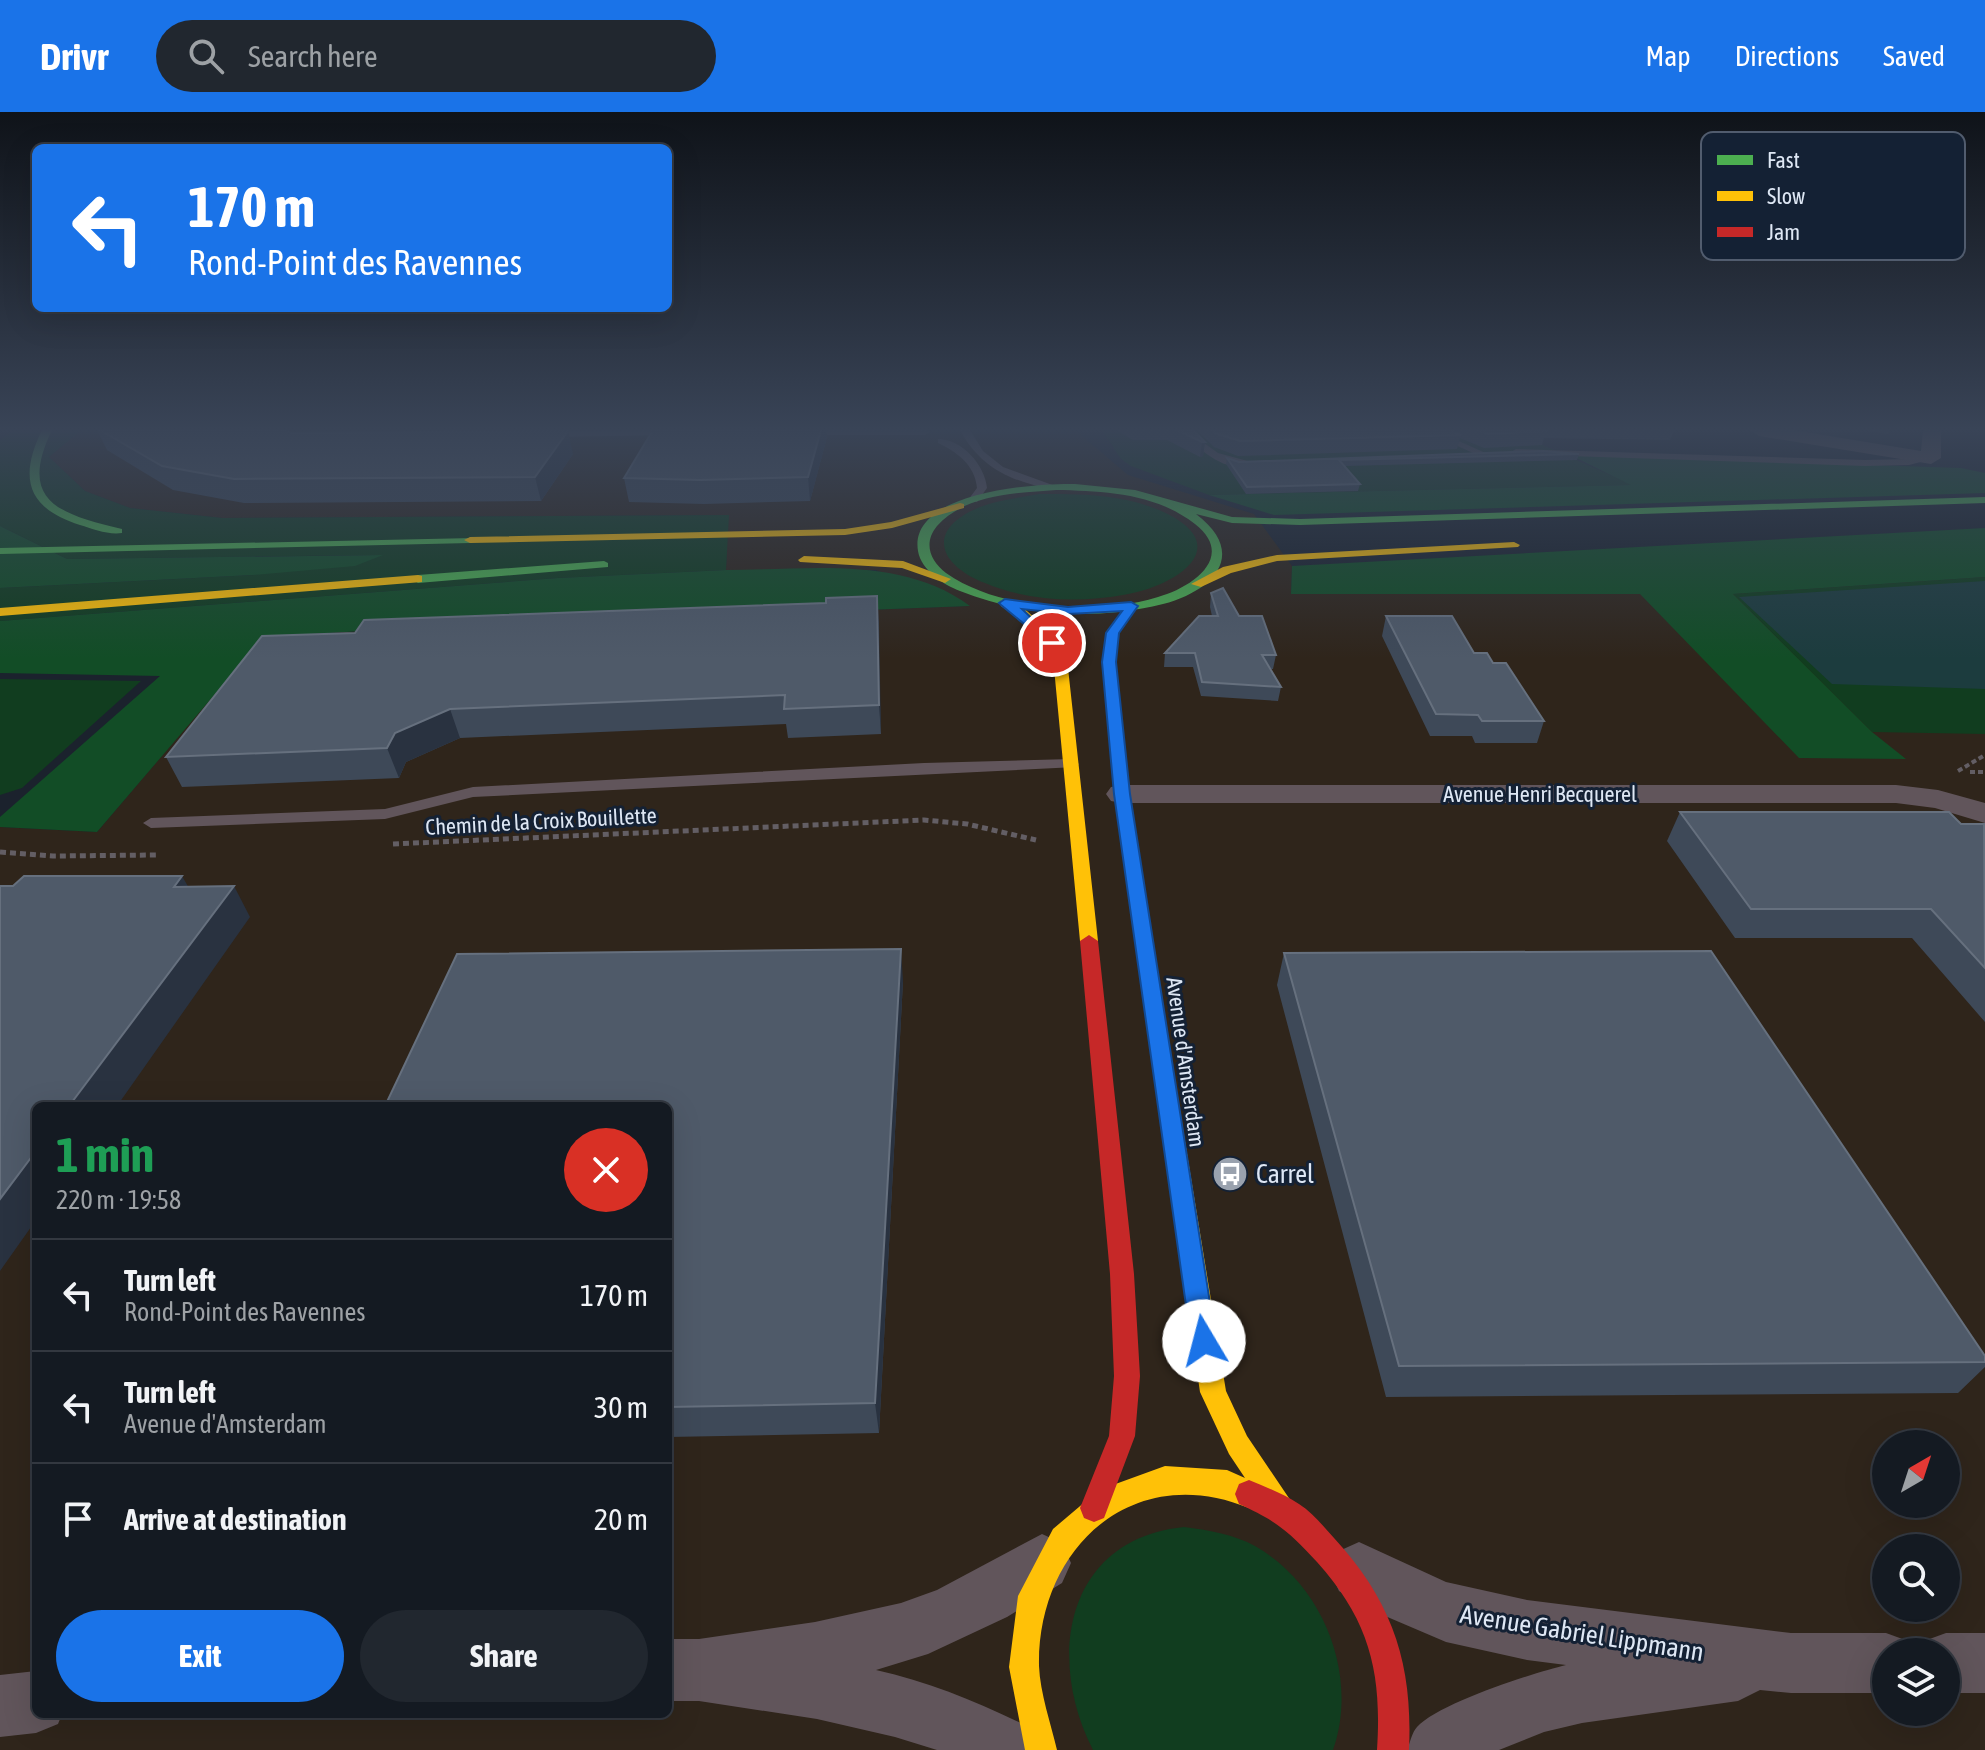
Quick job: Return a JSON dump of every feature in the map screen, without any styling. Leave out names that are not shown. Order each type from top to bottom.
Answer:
[{"type":"main road","points":[[34,506],[63,520],[130,533],[229,536],[704,535]]},
{"type":"main road","points":[[0,551],[870,529],[954,506]]},
{"type":"main road","points":[[945,579],[927,561],[923,542],[927,531],[937,520],[961,506]]},
{"type":"main road","points":[[1172,506],[1194,517],[1216,540],[1219,553],[1215,566],[1197,584]]},
{"type":"main road","points":[[1179,506],[1232,520],[1300,522],[1784,506]]},
{"type":"main road","points":[[788,560],[891,563],[925,570],[977,595],[1005,603],[1068,610],[1131,606],[1169,597],[1227,570],[1277,558],[1530,545]]},
{"type":"main road","points":[[0,612],[625,564]]},
{"type":"main road","points":[[1005,603],[1043,633],[1057,653],[1080,852],[1122,1298],[1126,1381],[1126,1412],[1121,1440],[1113,1468],[1094,1508]]},
{"type":"main road","name":"Avenue d'Amsterdam","points":[[1131,606],[1113,633],[1109,662],[1122,794],[1212,1393],[1241,1452],[1283,1510]]},
{"type":"main road","points":[[1041,1750],[1025,1691],[1023,1649],[1028,1607],[1047,1560],[1064,1536],[1094,1508],[1112,1497],[1143,1486],[1197,1480],[1241,1489],[1283,1510],[1321,1538],[1338,1557],[1371,1608],[1383,1637],[1395,1699],[1393,1750]]},
{"type":"street","name":"Avenue Henri Becquerel","points":[[1122,794],[1868,794],[1921,796],[1971,808]]},
{"type":"street","name":"Avenue Gabriel Lippmann","points":[[1338,1557],[1415,1600],[1475,1620],[1527,1630],[1791,1663],[1872,1663]]},
{"type":"street","points":[[684,1670],[853,1644],[926,1625],[990,1596],[1047,1560]]},
{"type":"street","name":"Avenue Gabriel Lippmann","points":[[1439,1750],[1508,1711],[1640,1683],[1791,1663]]},
{"type":"street","points":[[1960,1663],[1985,1663]]},
{"type":"street","points":[[684,1670],[903,1706],[944,1718],[1006,1750]]},
{"type":"street","points":[[0,1706],[32,1702]]},
{"type":"lane","points":[[151,823],[385,814],[488,791],[924,768],[1071,764]]},
{"type":"path","points":[[1955,772],[1985,755]]},
{"type":"path","name":"Chemin de la Croix Bouillette","points":[[381,845],[924,820],[1007,831],[1080,852]]},
{"type":"path","points":[[0,852],[53,856],[174,854]]},
{"type":"shaded area","points":[[126,506],[1230,506],[1254,514],[1292,566],[1291,594],[1733,594],[1985,577],[1985,1750],[0,1750],[0,827],[97,832],[251,651],[311,634],[968,606],[876,570],[726,570],[728,515],[222,518]]},
{"type":"shaded area","points":[[1985,581],[1985,689],[1832,684],[1739,597]]},
{"type":"green space","points":[[0,506],[126,506],[222,518],[729,515],[726,570],[558,578],[0,621],[0,588],[253,575],[380,555],[67,559],[0,526]]},
{"type":"green space","points":[[1149,506],[1183,523],[1195,537],[1197,550],[1191,563],[1179,574],[1162,583],[1123,595],[1053,599],[1018,594],[969,575],[948,556],[944,546],[951,525],[980,507]]},
{"type":"green space","points":[[1246,506],[1551,506],[1274,515]]},
{"type":"green space","points":[[0,526],[67,559],[383,555],[355,566],[253,575],[0,588]]},
{"type":"green space","points":[[1985,528],[1985,577],[1733,594],[1872,732],[1906,759],[1799,758],[1640,594],[1291,594],[1292,566]]},
{"type":"green space","points":[[820,568],[884,572],[943,590],[970,606],[311,634],[297,651],[251,652],[97,832],[0,827],[0,817],[160,676],[0,673],[0,621],[558,578]]},
{"type":"green space","points":[[1985,577],[1985,734],[1872,732],[1733,594]]},
{"type":"green space","points":[[0,679],[141,681],[22,788],[0,795]]},
{"type":"green space","points":[[1184,1527],[1211,1531],[1255,1546],[1279,1563],[1300,1584],[1317,1608],[1330,1635],[1338,1663],[1340,1722],[1333,1750],[1093,1750],[1079,1715],[1071,1678],[1070,1643],[1076,1609],[1091,1579],[1113,1554],[1144,1536]]},
{"type":"building","points":[[1223,588],[1239,616],[1262,616],[1276,655],[1262,655],[1281,687],[1202,682],[1195,653],[1165,653],[1199,616],[1218,616],[1211,593]]},
{"type":"building","points":[[877,596],[879,705],[784,709],[785,695],[450,709],[395,733],[387,748],[166,757],[262,636],[355,633],[364,620],[826,603],[826,598]]},
{"type":"building","points":[[1386,616],[1452,616],[1474,653],[1487,653],[1493,663],[1506,663],[1544,721],[1482,721],[1478,715],[1436,714]]},
{"type":"building","points":[[1680,812],[1949,812],[1961,824],[1984,824],[1985,968],[1931,909],[1751,909]]},
{"type":"building","points":[[24,876],[182,876],[174,887],[234,886],[72,1102],[32,1102],[32,1156],[0,1199],[0,886],[13,886]]},
{"type":"building","points":[[901,949],[875,1403],[672,1407],[672,1102],[387,1102],[457,954]]},
{"type":"building","points":[[1711,951],[1985,1356],[1985,1362],[1399,1366],[1284,953]]},
{"type":"traffic: fast","points":[[51,506],[76,520],[118,531]]},
{"type":"traffic: fast","points":[[955,506],[927,531],[923,548],[933,569],[957,586],[992,599],[1033,607],[1078,610],[1122,608],[1162,600],[1194,586],[1215,565],[1218,549],[1213,535],[1175,506]]},
{"type":"traffic: fast","points":[[1179,506],[1232,520],[1300,522],[1784,506]]},
{"type":"traffic: fast","points":[[0,551],[470,540]]},
{"type":"traffic: fast","points":[[418,579],[604,565]]},
{"type":"traffic: slow","points":[[470,540],[845,532],[892,525],[958,506]]},
{"type":"traffic: slow","points":[[1197,584],[1227,570],[1277,558],[1514,545]]},
{"type":"traffic: slow","points":[[804,560],[903,565],[945,579]]},
{"type":"traffic: slow","points":[[0,612],[418,579]]},
{"type":"traffic: slow","points":[[1005,603],[1039,631],[1052,648],[1061,668],[1089,941]]},
{"type":"traffic: slow","points":[[1160,1050],[1213,1392],[1238,1445],[1283,1510]]},
{"type":"traffic: slow","points":[[1041,1750],[1024,1667],[1033,1596],[1063,1539],[1109,1500],[1165,1480],[1227,1484],[1249,1494]]},
{"type":"traffic: jam","points":[[1131,606],[1113,633],[1109,662],[1122,794],[1160,1050]]},
{"type":"traffic: jam","points":[[1089,941],[1122,1274],[1127,1376],[1122,1436],[1094,1508]]},
{"type":"traffic: jam","points":[[1249,1494],[1283,1510],[1301,1523],[1340,1566],[1371,1613],[1389,1663],[1395,1719],[1393,1750]]},
{"type":"place","name":"Carrel","points":[[1230,1174]]},
{"type":"route","points":[[1052,643],[1026,617],[1005,603],[1068,610],[1131,606],[1113,633],[1109,662],[1122,794],[1204,1341]]}]
